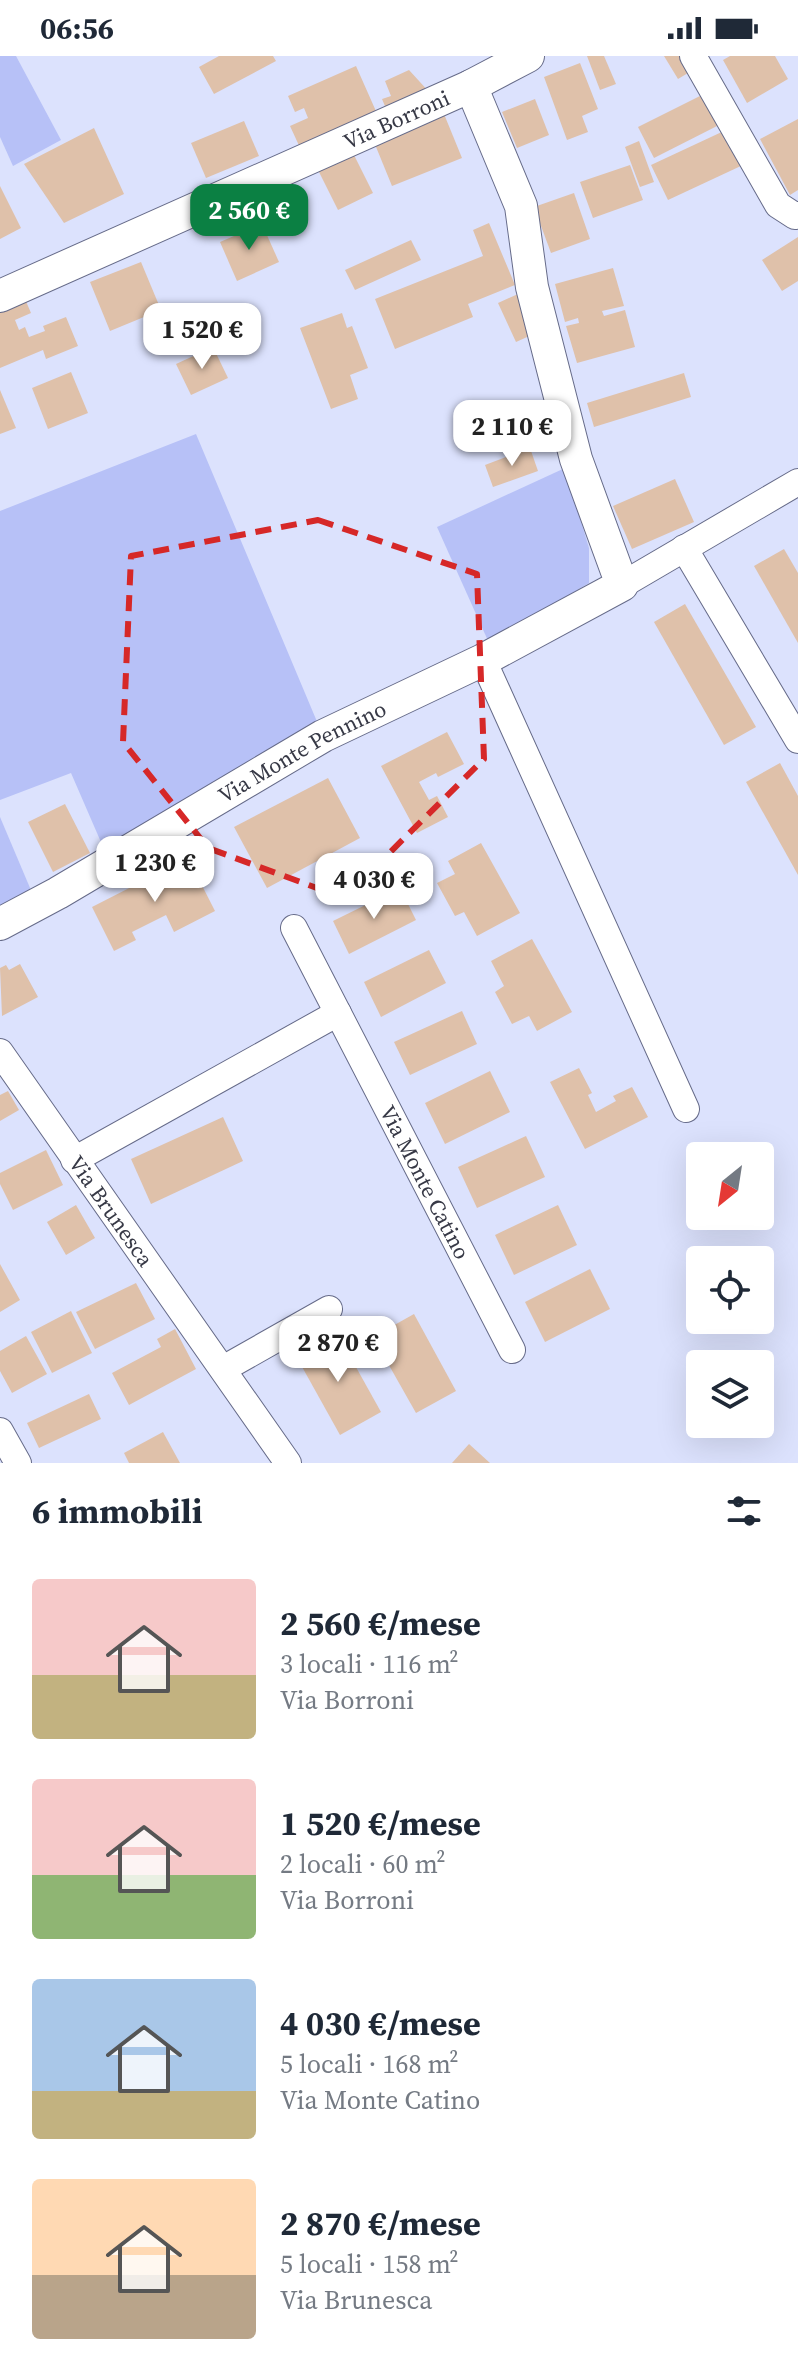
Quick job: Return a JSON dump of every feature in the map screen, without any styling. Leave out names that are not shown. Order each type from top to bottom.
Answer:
[{"type":"street","name":"Via Borroni","points":[[0,296],[471,86],[528,56]]},
{"type":"street","points":[[693,56],[778,205],[798,215]]},
{"type":"street","points":[[471,86],[521,206],[532,287],[576,459],[622,585],[798,482]]},
{"type":"street","points":[[684,548],[798,740]]},
{"type":"street","name":"Via Monte Pennino","points":[[0,924],[323,736],[483,660],[622,585]]},
{"type":"street","points":[[483,660],[686,1109]]},
{"type":"street","name":"Via Monte Catino","points":[[294,928],[512,1350]]},
{"type":"street","points":[[74,1160],[338,1013]]},
{"type":"street","name":"Via Brunesca","points":[[0,1052],[288,1463]]},
{"type":"street","points":[[223,1369],[329,1309]]},
{"type":"street","points":[[0,1431],[11,1461]]},
{"type":"highlighted area","points":[[318,520],[477,574],[484,759],[344,898],[208,848],[123,742],[131,556]]},
{"type":"shaded area","points":[[0,56],[16,56],[61,140],[13,166],[0,137]]},
{"type":"shaded area","points":[[196,434],[318,724],[107,856],[71,773],[0,800],[0,511]]},
{"type":"shaded area","points":[[565,468],[589,548],[589,583],[489,643],[437,527]]},
{"type":"shaded area","points":[[0,817],[33,895],[0,909]]},
{"type":"building","points":[[219,56],[273,56],[276,61],[214,94],[199,67]]},
{"type":"building","points":[[587,56],[604,56],[616,84],[600,90]]},
{"type":"building","points":[[664,56],[685,56],[693,70],[678,79]]},
{"type":"building","points":[[730,56],[775,56],[788,79],[747,103],[723,60]]},
{"type":"building","points":[[580,63],[598,109],[582,116],[588,132],[567,140],[544,77]]},
{"type":"building","points":[[356,66],[379,118],[302,152],[290,126],[308,118],[304,108],[295,112],[288,96]]},
{"type":"building","points":[[409,70],[430,93],[387,111],[382,99],[391,96],[385,81]]},
{"type":"building","points":[[706,93],[721,124],[654,158],[638,127]]},
{"type":"building","points":[[535,99],[549,135],[517,148],[502,112]]},
{"type":"building","points":[[444,114],[462,158],[392,186],[374,142]]},
{"type":"building","points":[[798,119],[798,190],[790,195],[760,139]]},
{"type":"building","points":[[244,121],[259,156],[206,178],[191,143]]},
{"type":"building","points":[[94,128],[124,194],[64,223],[24,164]]},
{"type":"building","points":[[726,130],[743,165],[668,200],[651,165]]},
{"type":"building","points":[[639,141],[654,182],[640,187],[625,147]]},
{"type":"building","points":[[350,147],[373,193],[338,210],[315,164]]},
{"type":"building","points":[[630,165],[643,200],[593,218],[580,182]]},
{"type":"building","points":[[0,186],[21,228],[0,239]]},
{"type":"building","points":[[574,193],[590,239],[551,253],[534,207]]},
{"type":"building","points":[[489,223],[515,285],[468,304],[473,317],[395,349],[375,299],[483,256],[473,230]]},
{"type":"building","points":[[262,224],[279,262],[237,281],[220,242]]},
{"type":"building","points":[[798,237],[798,281],[782,291],[762,260]]},
{"type":"building","points":[[411,240],[421,260],[355,290],[345,270]]},
{"type":"building","points":[[141,262],[161,310],[110,331],[90,282]]},
{"type":"building","points":[[613,268],[624,306],[602,311],[604,316],[625,310],[635,347],[577,363],[566,326],[579,323],[578,318],[565,322],[555,284]]},
{"type":"building","points":[[518,294],[536,333],[516,342],[498,303]]},
{"type":"building","points":[[25,299],[31,313],[15,320],[19,330],[25,327],[29,337],[45,331],[43,326],[66,317],[78,346],[46,359],[43,350],[0,368],[0,309]]},
{"type":"building","points":[[342,313],[347,328],[352,326],[368,368],[350,375],[358,399],[331,409],[300,328]]},
{"type":"building","points":[[213,347],[228,378],[191,395],[176,364]]},
{"type":"building","points":[[71,372],[88,413],[48,429],[32,388]]},
{"type":"building","points":[[684,373],[691,397],[594,427],[587,403]]},
{"type":"building","points":[[0,390],[16,428],[0,434]]},
{"type":"building","points":[[530,448],[538,471],[493,487],[485,465]]},
{"type":"building","points":[[675,479],[694,522],[632,549],[613,506]]},
{"type":"building","points":[[784,549],[798,573],[798,643],[754,566]]},
{"type":"building","points":[[685,604],[756,727],[724,745],[654,622]]},
{"type":"building","points":[[447,732],[464,764],[438,777],[436,773],[419,782],[429,800],[437,796],[448,817],[417,833],[381,766]]},
{"type":"building","points":[[780,763],[798,796],[798,875],[746,782]]},
{"type":"building","points":[[328,778],[360,838],[267,888],[234,827]]},
{"type":"building","points":[[65,804],[90,853],[53,872],[28,822]]},
{"type":"building","points":[[481,843],[520,913],[477,936],[464,912],[455,916],[437,883],[455,874],[448,861]]},
{"type":"building","points":[[188,858],[215,911],[174,932],[166,915],[132,932],[136,940],[114,951],[92,907]]},
{"type":"building","points":[[400,888],[416,920],[349,954],[333,921]]},
{"type":"building","points":[[532,939],[572,1012],[537,1031],[529,1016],[512,1024],[495,992],[504,986],[491,961]]},
{"type":"building","points":[[429,950],[446,983],[381,1017],[364,982]]},
{"type":"building","points":[[20,964],[38,997],[2,1016],[0,968],[6,965],[9,970]]},
{"type":"building","points":[[462,1011],[477,1044],[410,1075],[394,1042]]},
{"type":"building","points":[[579,1068],[592,1093],[588,1095],[596,1112],[616,1101],[613,1096],[632,1087],[648,1117],[585,1149],[550,1082]]},
{"type":"building","points":[[490,1071],[510,1112],[445,1144],[425,1103]]},
{"type":"building","points":[[8,1091],[19,1110],[0,1121],[0,1095]]},
{"type":"building","points":[[223,1117],[243,1161],[151,1204],[131,1159]]},
{"type":"building","points":[[526,1136],[545,1177],[477,1208],[458,1167]]},
{"type":"building","points":[[46,1150],[63,1185],[13,1210],[0,1184],[0,1173]]},
{"type":"building","points":[[76,1205],[95,1238],[66,1255],[47,1222]]},
{"type":"building","points":[[558,1205],[577,1245],[514,1275],[495,1235]]},
{"type":"building","points":[[0,1264],[20,1300],[0,1312]]},
{"type":"building","points":[[590,1269],[610,1309],[545,1342],[525,1302]]},
{"type":"building","points":[[136,1283],[155,1319],[95,1349],[76,1312]]},
{"type":"building","points":[[71,1311],[92,1353],[52,1373],[31,1332]]},
{"type":"building","points":[[414,1314],[456,1391],[416,1413],[373,1337]]},
{"type":"building","points":[[175,1329],[196,1369],[129,1405],[112,1373],[161,1347],[157,1339]]},
{"type":"building","points":[[337,1333],[381,1412],[340,1435],[296,1356]]},
{"type":"building","points":[[26,1336],[47,1374],[12,1393],[0,1371],[0,1351]]},
{"type":"building","points":[[89,1394],[101,1419],[39,1448],[27,1423]]},
{"type":"building","points":[[163,1432],[180,1463],[129,1463],[124,1453]]},
{"type":"building","points":[[469,1444],[490,1463],[452,1463]]}]
